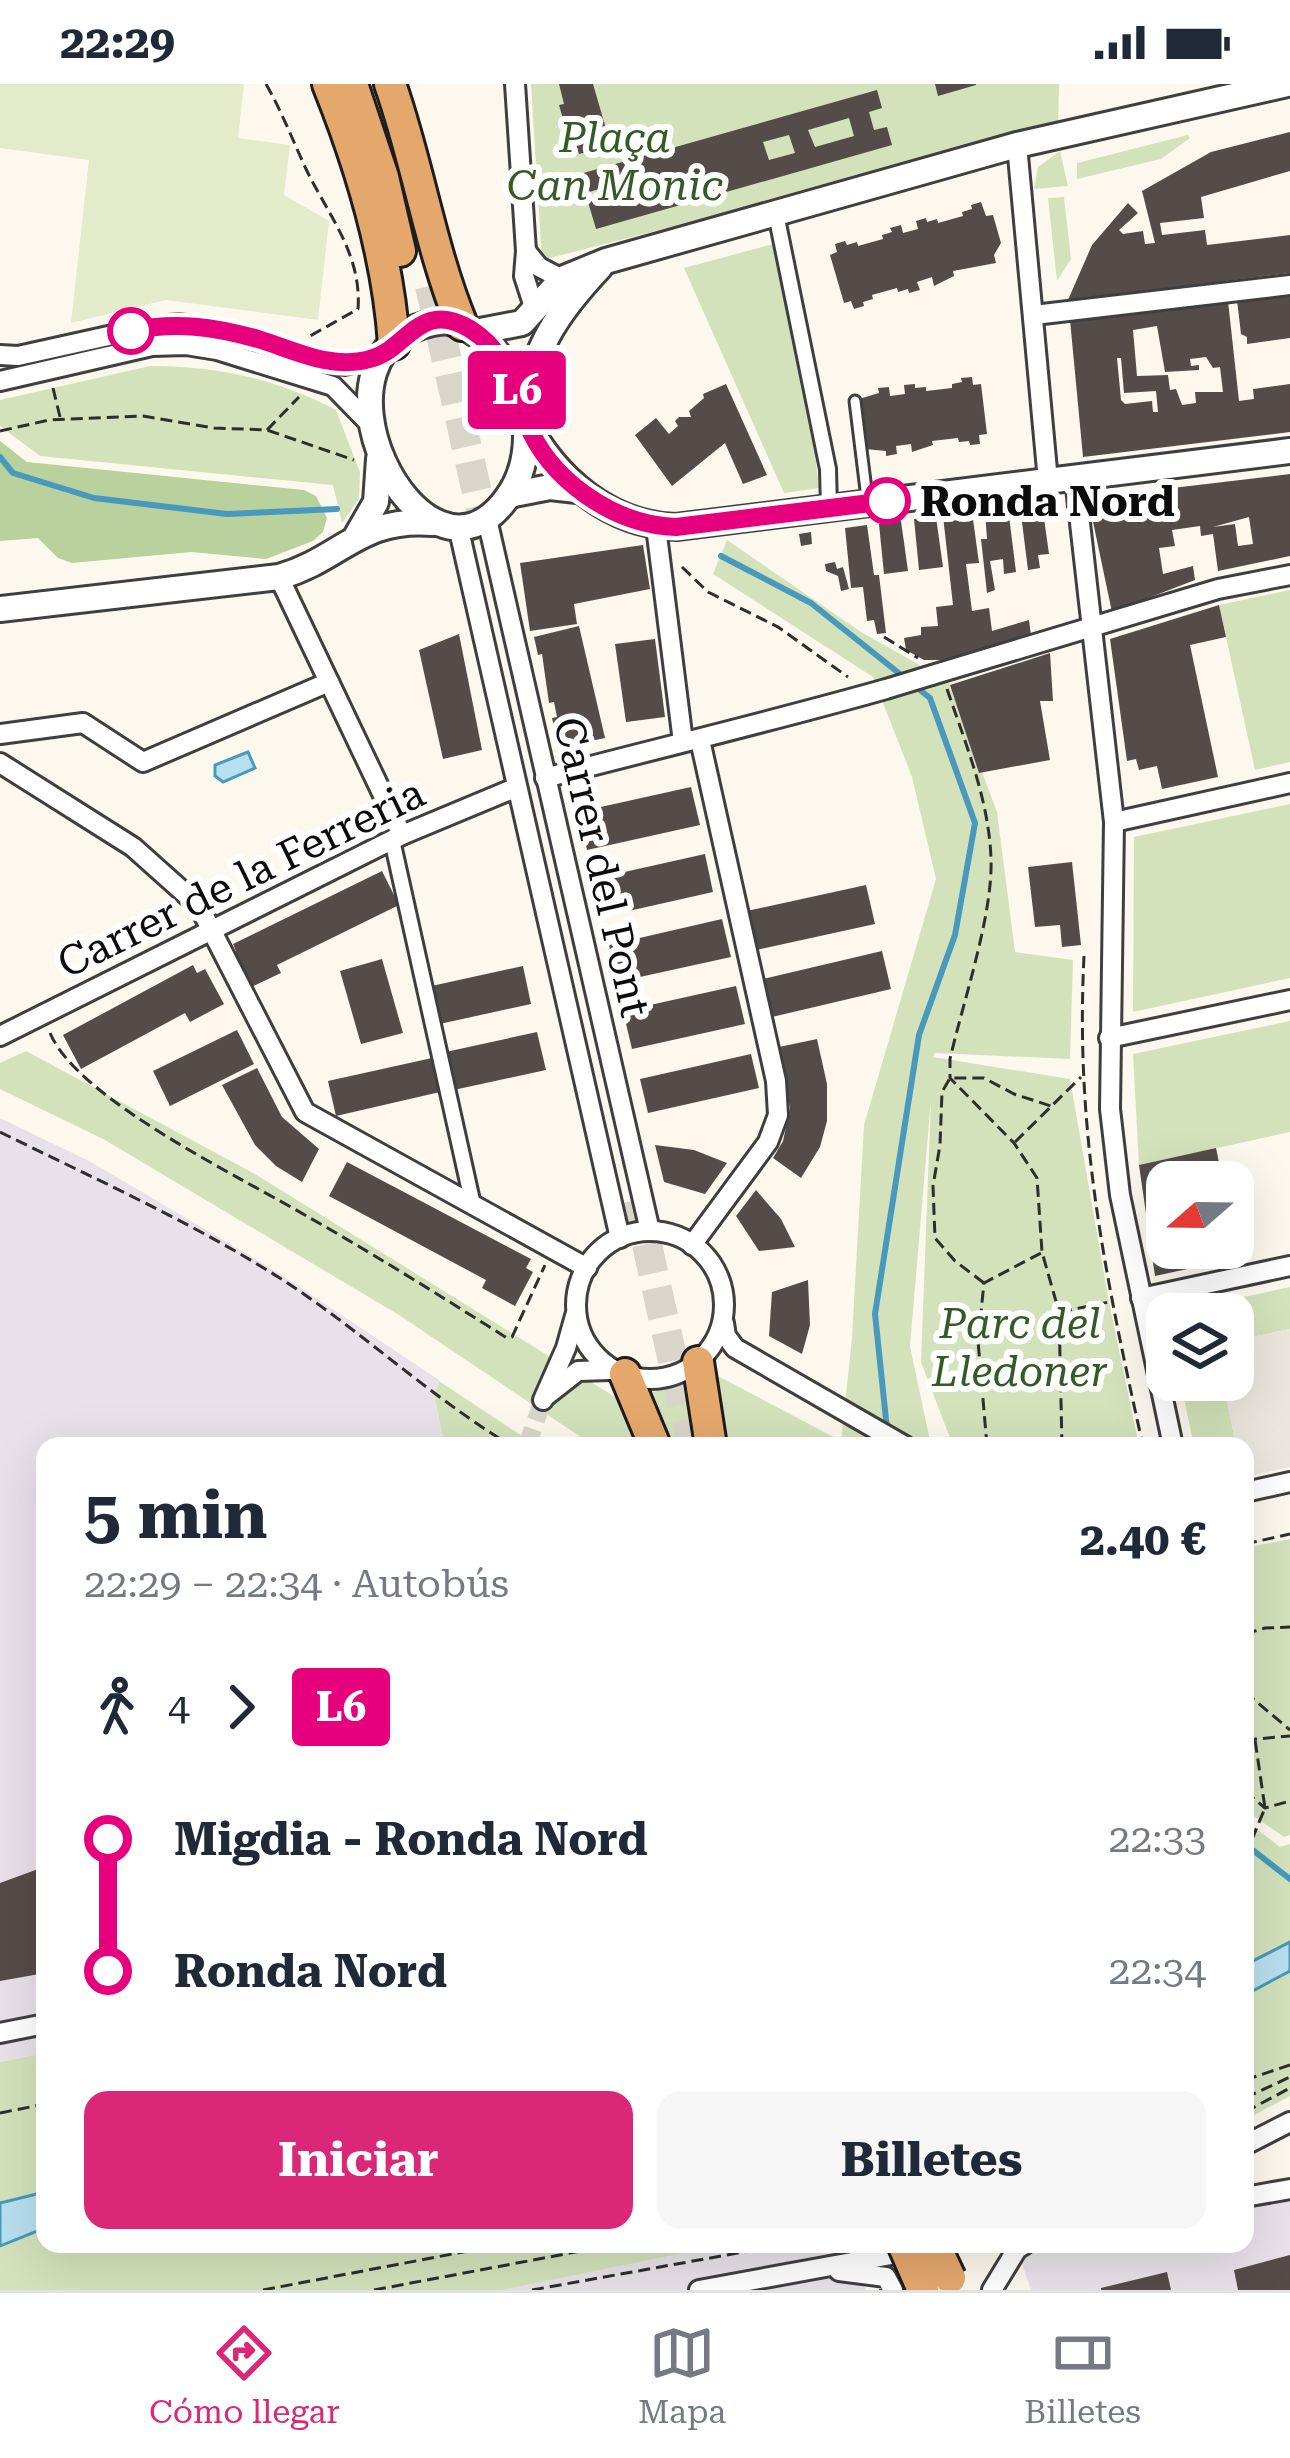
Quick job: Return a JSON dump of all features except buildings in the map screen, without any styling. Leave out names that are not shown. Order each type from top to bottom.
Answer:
[{"type":"highway","points":[[328,84],[357,164],[391,297],[389,350]]},
{"type":"highway","points":[[352,84],[420,289],[412,215],[369,84]]},
{"type":"highway","points":[[390,84],[409,137],[446,285],[469,328]]},
{"type":"highway","points":[[700,1360],[710,1437]]},
{"type":"highway","points":[[620,1372],[651,1437]]},
{"type":"highway","points":[[912,2253],[943,2286]]},
{"type":"highway","points":[[936,2253],[943,2286]]},
{"type":"street","points":[[515,84],[524,276],[535,310]]},
{"type":"street","points":[[0,355],[18,356],[178,324],[216,328],[344,365],[389,350],[426,323],[469,328],[522,323],[562,279],[606,261],[1017,145],[1287,84]]},
{"type":"street","points":[[1017,145],[1048,482]]},
{"type":"street","points":[[776,214],[828,469],[829,508]]},
{"type":"street","points":[[526,251],[539,267],[562,279]]},
{"type":"street","points":[[0,610],[279,577],[309,568],[357,535],[399,520],[449,525],[487,519],[509,495],[525,457],[523,412],[536,353],[569,300],[606,261]]},
{"type":"street","points":[[1034,315],[1290,285]]},
{"type":"street","points":[[469,328],[500,357],[539,447],[577,490]]},
{"type":"street","points":[[0,381],[152,346],[186,345],[218,350],[333,386],[371,424]]},
{"type":"street","points":[[357,535],[376,502],[367,459],[373,386],[389,350]]},
{"type":"street","points":[[509,495],[550,487],[577,490],[656,526],[676,527],[1290,451]]},
{"type":"street","points":[[367,459],[402,495],[449,525]]},
{"type":"street","points":[[1075,479],[1114,822],[1110,1109],[1141,1298],[1171,1437]]},
{"type":"street","name":"Carrer del Pont","points":[[487,519],[650,1231]]},
{"type":"street","name":"Carrer del Pont","points":[[449,525],[620,1238]]},
{"type":"street","points":[[656,526],[691,741],[776,1081],[778,1115],[768,1142],[692,1245]]},
{"type":"street","points":[[544,778],[937,678],[1217,589],[1290,575]]},
{"type":"street","points":[[279,577],[397,837],[473,1205]]},
{"type":"street","points":[[0,734],[82,723],[143,762],[329,682]]},
{"type":"street","points":[[0,763],[133,847],[199,906],[305,1112],[587,1268]]},
{"type":"street","points":[[1114,822],[1290,783]]},
{"type":"street","name":"Carrer de la Ferreria","points":[[0,1036],[397,837],[515,788]]},
{"type":"street","points":[[1109,1038],[1290,1000]]},
{"type":"street","points":[[743,1353],[726,1336],[715,1269],[692,1245],[668,1233],[650,1231],[620,1238],[603,1248],[587,1268],[572,1334],[543,1400],[578,1371],[658,1379],[677,1375],[729,1348],[889,1437]]},
{"type":"street","points":[[1141,1298],[1290,1266]]},
{"type":"street","points":[[576,1306],[588,1346],[620,1372]]},
{"type":"street","points":[[700,1360],[719,1334],[724,1312]]},
{"type":"street","points":[[1254,1490],[1290,1482]]},
{"type":"street","points":[[0,2033],[36,2026]]},
{"type":"street","points":[[1254,2140],[1290,2122]]},
{"type":"street","points":[[1254,2195],[1290,2189]]},
{"type":"street","points":[[699,2290],[902,2253]]},
{"type":"street","points":[[992,2290],[1015,2253]]},
{"type":"street","points":[[810,2270],[886,2277],[893,2290]]},
{"type":"lane","points":[[855,401],[868,504]]},
{"type":"path","points":[[266,84],[339,225],[355,268],[358,308],[313,332],[306,355]]},
{"type":"path","points":[[267,430],[295,405],[304,376]]},
{"type":"path","points":[[52,388],[61,419]]},
{"type":"path","points":[[0,431],[61,419],[143,416],[214,428],[267,430],[367,459]]},
{"type":"path","points":[[681,566],[708,592],[778,627],[858,684]]},
{"type":"path","points":[[884,637],[937,678],[949,695],[980,786],[992,862],[950,1059],[950,1078],[942,1092],[933,1186],[935,1238],[984,1283]]},
{"type":"path","points":[[937,678],[949,695]]},
{"type":"path","points":[[43,1015],[58,1052],[154,1129],[507,1338],[553,1249]]},
{"type":"path","points":[[1014,1143],[1083,1076]]},
{"type":"path","points":[[950,1078],[984,1078],[1051,1106]]},
{"type":"path","points":[[950,1078],[1014,1143],[1037,1178],[1042,1252],[1059,1312],[1062,1437]]},
{"type":"path","points":[[0,1132],[220,1244],[291,1286],[471,1424],[495,1437]]},
{"type":"path","points":[[984,1283],[1042,1252]]},
{"type":"path","points":[[984,1283],[978,1340],[986,1437]]},
{"type":"path","points":[[1059,1312],[1111,1301]]},
{"type":"path","points":[[1254,1542],[1290,1534]]},
{"type":"path","points":[[1254,1631],[1290,1628]]},
{"type":"path","points":[[1254,1700],[1290,1733]]},
{"type":"path","points":[[1254,1834],[1265,1808],[1256,1740],[1290,1733]]},
{"type":"path","points":[[1254,1799],[1265,1808]]},
{"type":"path","points":[[1265,1808],[1290,1801]]},
{"type":"path","points":[[1254,2077],[1290,2065]]},
{"type":"path","points":[[1254,2094],[1290,2077]]},
{"type":"path","points":[[1254,2107],[1290,2088]]},
{"type":"path","points":[[0,2113],[36,2106]]},
{"type":"path","points":[[262,2290],[457,2253]]},
{"type":"path","points":[[374,2290],[570,2253]]},
{"type":"path","points":[[532,2290],[738,2253]]},
{"type":"shaded area","points":[[0,1118],[91,1162],[277,1272],[439,1380],[434,1397],[443,1437],[36,1437],[36,2055],[0,2062]]},
{"type":"shaded area","points":[[1290,1329],[1290,1467],[1254,1475],[1254,1437],[1234,1437],[1227,1401],[1254,1401],[1254,1337]]},
{"type":"shaded area","points":[[1290,2190],[1290,2290],[1031,2290],[1018,2253],[1254,2253],[1254,2196]]},
{"type":"shaded area","points":[[684,2253],[843,2253],[866,2290],[503,2290]]},
{"type":"green space","points":[[0,84],[244,84],[238,138],[290,145],[284,195],[329,221],[318,320],[166,300],[71,323],[89,160],[0,148]]},
{"type":"green space","name":"Plaça Can Monic","points":[[531,84],[1059,84],[1058,128],[542,260]]},
{"type":"green space","points":[[1188,135],[1161,159],[1077,179],[1077,163]]},
{"type":"green space","points":[[1060,151],[1068,186],[1034,189],[1038,167]]},
{"type":"green space","points":[[1064,197],[1071,259],[1057,281],[1048,198]]},
{"type":"green space","points":[[773,244],[819,488],[784,493],[684,268]]},
{"type":"green space","points":[[150,366],[246,376],[336,410],[360,472],[359,499],[342,523],[333,485],[40,456],[0,426],[0,400]]},
{"type":"green space","points":[[0,441],[27,462],[304,490],[316,496],[327,518],[323,532],[313,541],[266,559],[191,552],[72,563],[58,558],[38,538],[0,541]]},
{"type":"green space","name":"Parc del Lledoner","points":[[727,540],[861,632],[948,681],[997,812],[1015,952],[1073,960],[1070,1059],[935,1053],[933,1057],[1070,1079],[1137,1437],[950,1437],[921,1362],[931,1099],[910,1346],[929,1437],[841,1437],[864,1125],[936,879],[912,777],[873,677],[713,574]]},
{"type":"green space","points":[[1290,590],[1290,762],[1255,770],[1219,605]]},
{"type":"green space","points":[[1290,804],[1290,978],[1133,1012],[1134,837]]},
{"type":"green space","points":[[1290,1021],[1290,1132],[1139,1165],[1133,1054]]},
{"type":"green space","points":[[26,1051],[255,1174],[620,1400],[718,1376],[833,1437],[581,1437],[399,1315],[105,1140],[0,1089],[0,1063]]},
{"type":"green space","points":[[1290,1287],[1290,1329],[1254,1337],[1254,1295]]},
{"type":"green space","points":[[439,1381],[523,1437],[443,1437],[434,1396]]},
{"type":"green space","points":[[1184,1401],[1227,1401],[1234,1437],[1192,1437]]},
{"type":"green space","points":[[1290,1539],[1290,1835],[1284,1837],[1254,1816],[1254,1546]]},
{"type":"green space","points":[[1254,1827],[1280,1847],[1290,1844],[1290,1942],[1254,1960]]},
{"type":"green space","points":[[1290,1971],[1290,2096],[1254,2115],[1254,1990]]},
{"type":"green space","points":[[36,2055],[36,2194],[0,2203],[0,2062]]},
{"type":"green space","points":[[36,2232],[36,2253],[684,2253],[503,2290],[0,2290],[0,2246]]},
{"type":"water","points":[[248,752],[255,768],[223,782],[215,776],[215,765]]},
{"type":"water","points":[[1290,1942],[1290,1971],[1254,1990],[1254,1960]]},
{"type":"water","points":[[36,2194],[36,2232],[0,2246],[0,2203]]},
{"type":"waterway","points":[[0,457],[13,473],[94,498],[227,514],[337,509]]},
{"type":"waterway","points":[[721,556],[811,603],[930,698],[975,823],[955,935],[919,1035],[875,1314],[887,1429]]},
{"type":"waterway","points":[[1254,1851],[1290,1879]]},
{"type":"tunnel","points":[[430,286],[489,545]]},
{"type":"tunnel","points":[[637,1200],[690,1437]]},
{"type":"tunnel","points":[[530,1437],[543,1400]]},
{"type":"bus line","name":"L6","points":[[131,331],[178,324],[216,328],[344,365],[384,355],[409,331],[446,321],[462,325],[489,344],[517,389],[539,447],[577,490],[617,512],[656,526],[676,527],[887,501]]},
{"type":"place","name":"Ronda Nord","points":[[887,501]]}]
